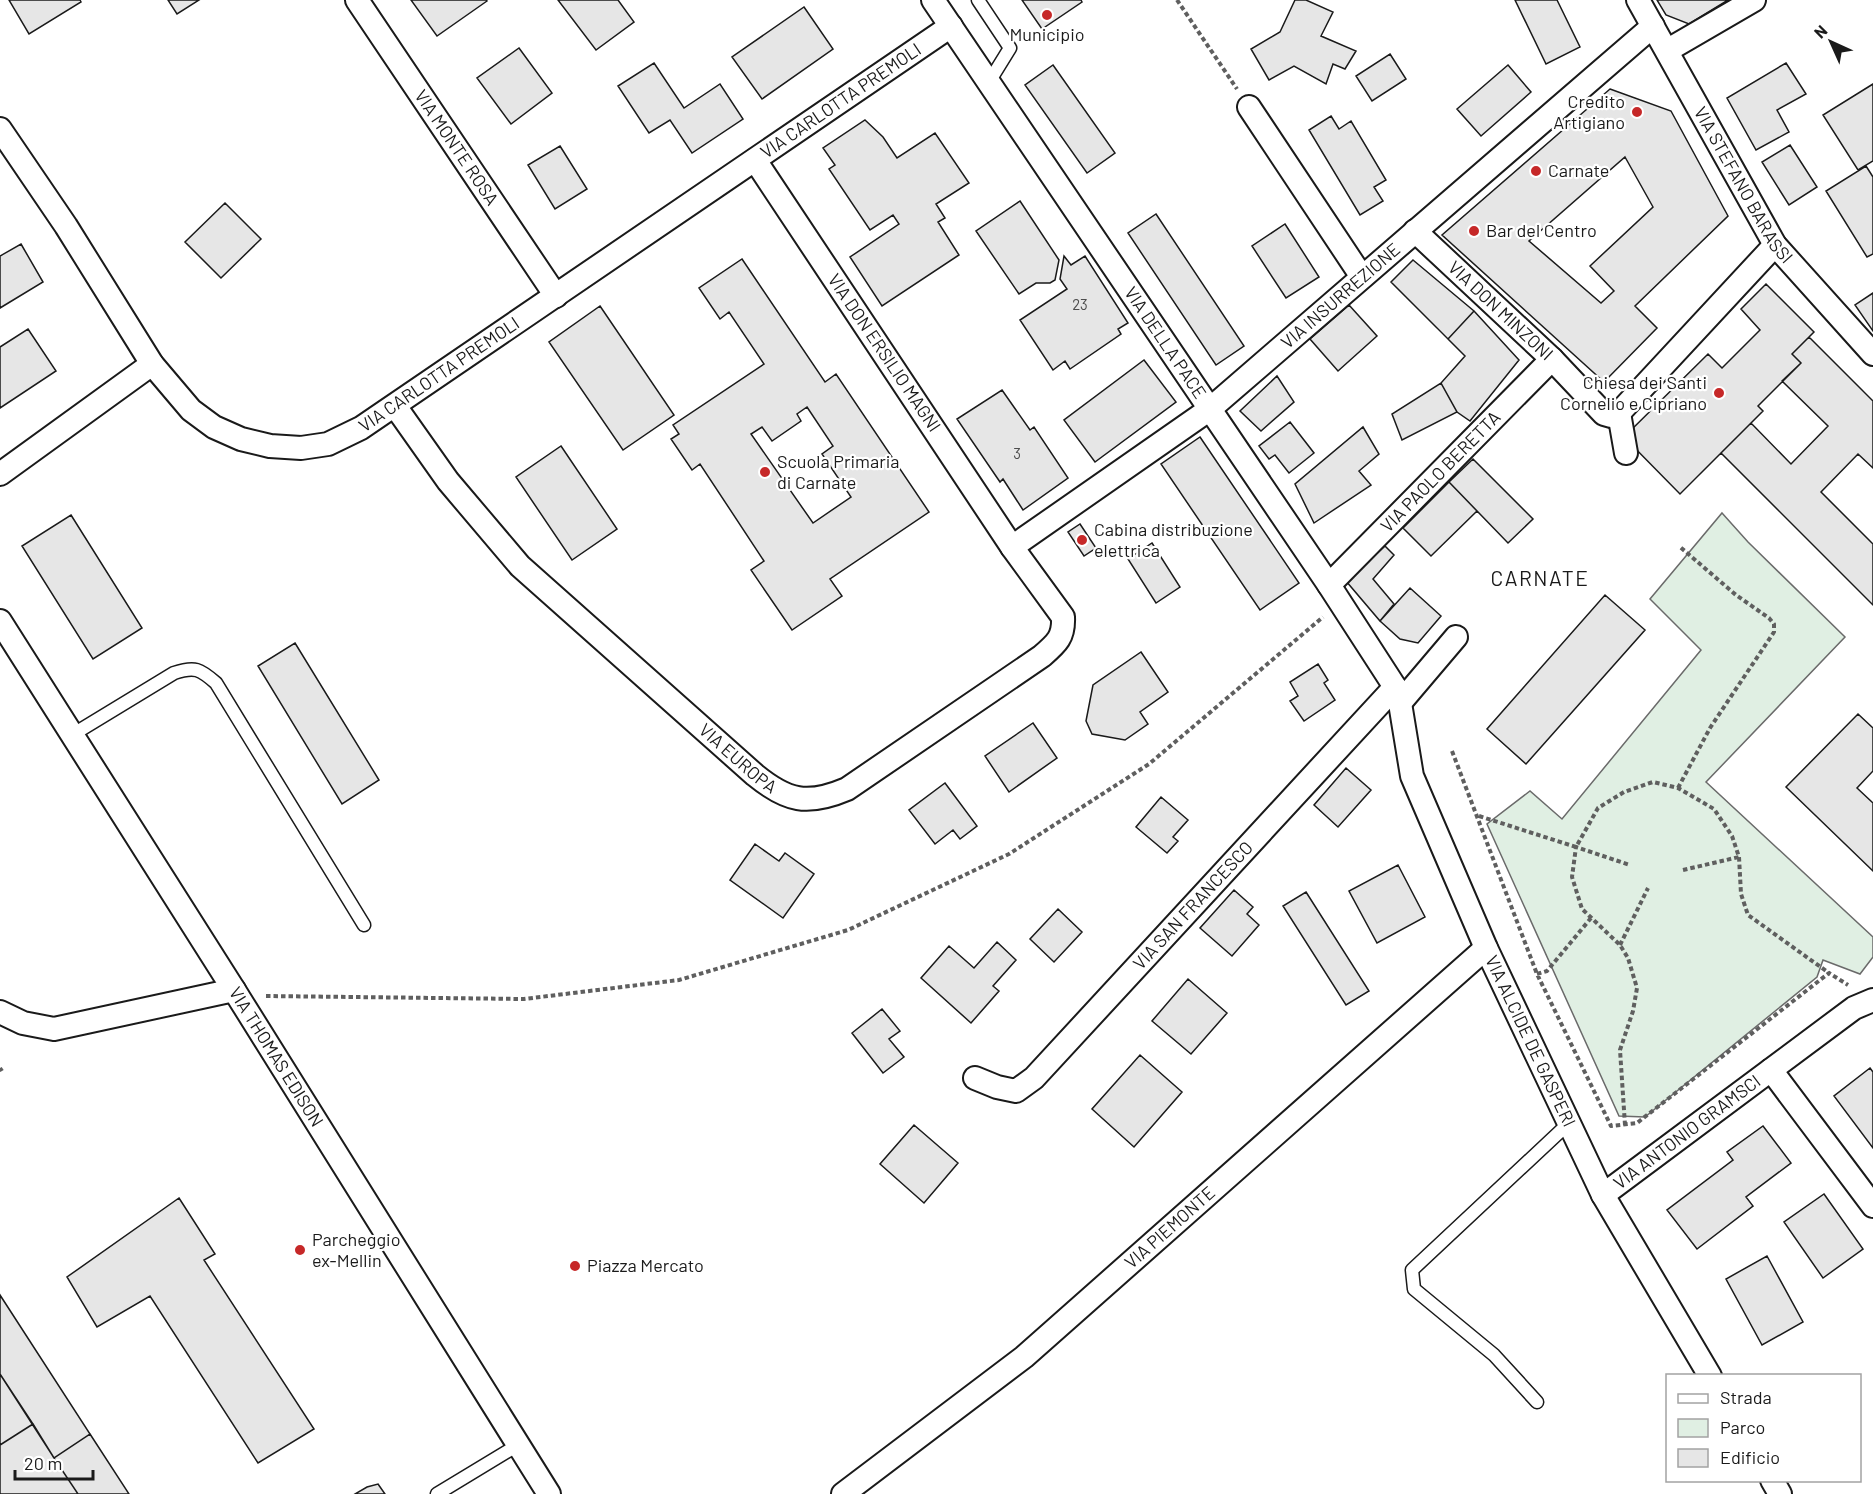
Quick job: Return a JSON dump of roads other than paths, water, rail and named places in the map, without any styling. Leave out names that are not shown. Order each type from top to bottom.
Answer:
[{"type":"street","name":"VIA MONTE ROSA","points":[[357,0],[556,296]]},
{"type":"street","name":"VIA DELLA PACE","points":[[933,0],[1334,594],[1398,695]]},
{"type":"street","name":"VIA STEFANO BARASSI","points":[[1638,0],[1775,245],[1873,354]]},
{"type":"street","points":[[1668,51],[1754,0]]},
{"type":"street","name":"VIA CARLOTTA PREMOLI","points":[[0,129],[66,226],[152,364],[191,410],[214,427],[241,439],[270,446],[301,448],[328,444],[361,429],[951,26]]},
{"type":"street","name":"VIA INSURREZIONE","points":[[1012,547],[1210,409],[1653,26]]},
{"type":"street","points":[[1249,107],[1362,278]]},
{"type":"street","name":"VIA DON ERSILIO MAGNI","points":[[754,160],[1012,547]]},
{"type":"street","name":"VIA DON MINZONI","points":[[1415,231],[1552,359],[1604,414],[1615,414]]},
{"type":"street","points":[[1626,453],[1615,414],[1775,245]]},
{"type":"street","name":"VIA PAOLO BERETTA","points":[[1334,594],[1552,359]]},
{"type":"street","points":[[0,474],[152,364]]},
{"type":"street","name":"VIA EUROPA","points":[[395,406],[448,481],[520,566],[754,775],[784,795],[796,798],[832,795],[847,789],[1053,647],[1064,631],[1063,617],[1012,547]]},
{"type":"street","name":"VIA THOMAS EDISON","points":[[0,621],[549,1494]]},
{"type":"street","points":[[1398,695],[1456,637]]},
{"type":"street","name":"VIA ALCIDE DE GASPERI","points":[[1398,695],[1412,776],[1486,948],[1603,1195],[1709,1374]]},
{"type":"street","name":"VIA SAN FRANCESCO","points":[[975,1078],[997,1087],[1016,1090],[1034,1078],[1398,695]]},
{"type":"street","name":"VIA PIEMONTE","points":[[843,1494],[1024,1357],[1486,948]]},
{"type":"street","points":[[0,1012],[22,1023],[54,1029],[234,990]]},
{"type":"street","name":"VIA ANTONIO GRAMSCI","points":[[1603,1195],[1854,1008],[1873,1000]]},
{"type":"street","name":"VIA ANTONIO GRAMSCI","points":[[1771,1070],[1873,1206]]},
{"type":"lane","points":[[978,0],[1010,48],[989,82]]},
{"type":"lane","points":[[72,735],[174,673],[188,669],[201,670],[216,683],[364,925]]},
{"type":"lane","points":[[1537,1402],[1494,1355],[1414,1289],[1412,1270],[1568,1124]]},
{"type":"lane","points":[[437,1494],[518,1445]]},
{"type":"place","name":"Municipio","points":[[1047,15]]},
{"type":"place","name":"Credito Artigiano","points":[[1637,112]]},
{"type":"place","name":"Carnate","points":[[1536,171]]},
{"type":"place","name":"Bar del Centro","points":[[1474,231]]},
{"type":"place","name":"Chiesa dei Santi Cornelio e Cipriano","points":[[1719,393]]},
{"type":"place","name":"Scuola Primaria di Carnate","points":[[765,472]]},
{"type":"place","name":"Cabina distribuzione elettrica","points":[[1082,540]]},
{"type":"place","name":"Parcheggio ex-Mellin","points":[[300,1250]]},
{"type":"place","name":"Piazza Mercato","points":[[575,1266]]},
{"type":"district","name":"CARNATE","points":[[1540,579]]}]
